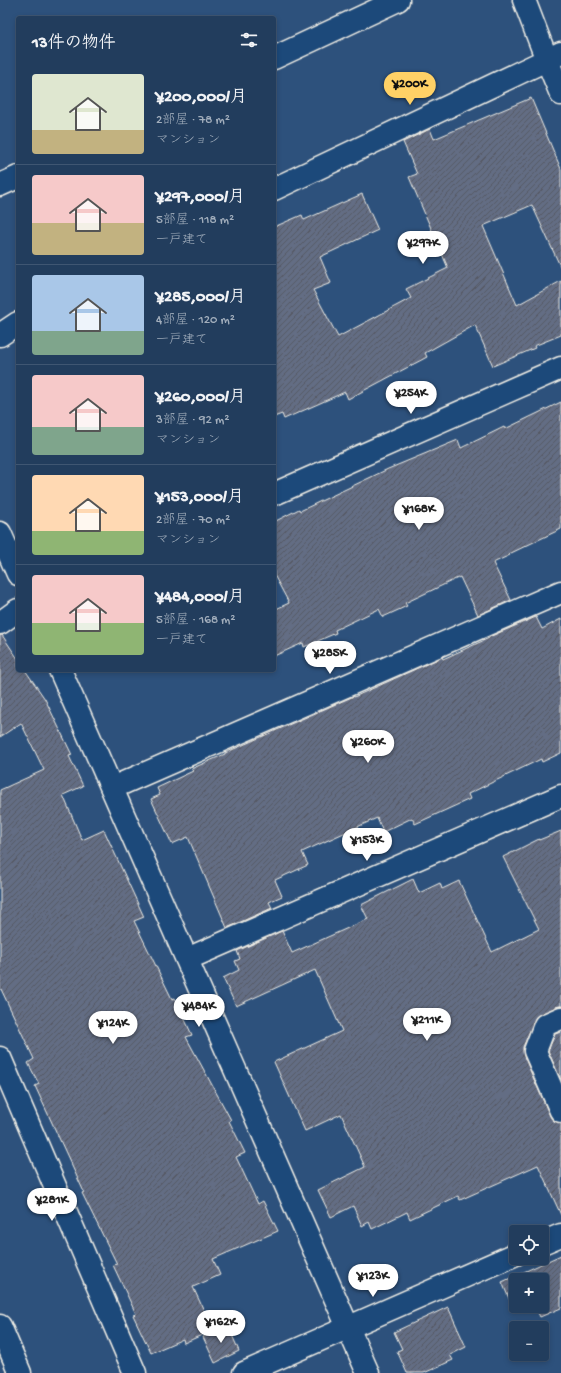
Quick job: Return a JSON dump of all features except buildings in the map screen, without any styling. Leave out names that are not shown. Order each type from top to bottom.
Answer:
[{"type":"street","points":[[276,57],[398,0]]},
{"type":"street","points":[[524,0],[554,56],[561,94]]},
{"type":"street","points":[[276,189],[554,56]]},
{"type":"street","points":[[0,186],[16,178]]},
{"type":"street","points":[[0,334],[16,323]]},
{"type":"street","points":[[276,493],[561,368]]},
{"type":"street","points":[[0,533],[16,569]]},
{"type":"street","points":[[112,788],[561,592]]},
{"type":"street","points":[[0,623],[16,611]]},
{"type":"street","points":[[61,672],[368,1373]]},
{"type":"street","points":[[187,959],[561,796]]},
{"type":"street","points":[[561,1018],[545,1025],[535,1051],[561,1111]]},
{"type":"street","points":[[0,1058],[135,1373]]},
{"type":"street","points":[[549,1240],[561,1235]]},
{"type":"street","points":[[244,1373],[509,1257]]},
{"type":"street","points":[[0,1326],[20,1373]]}]
